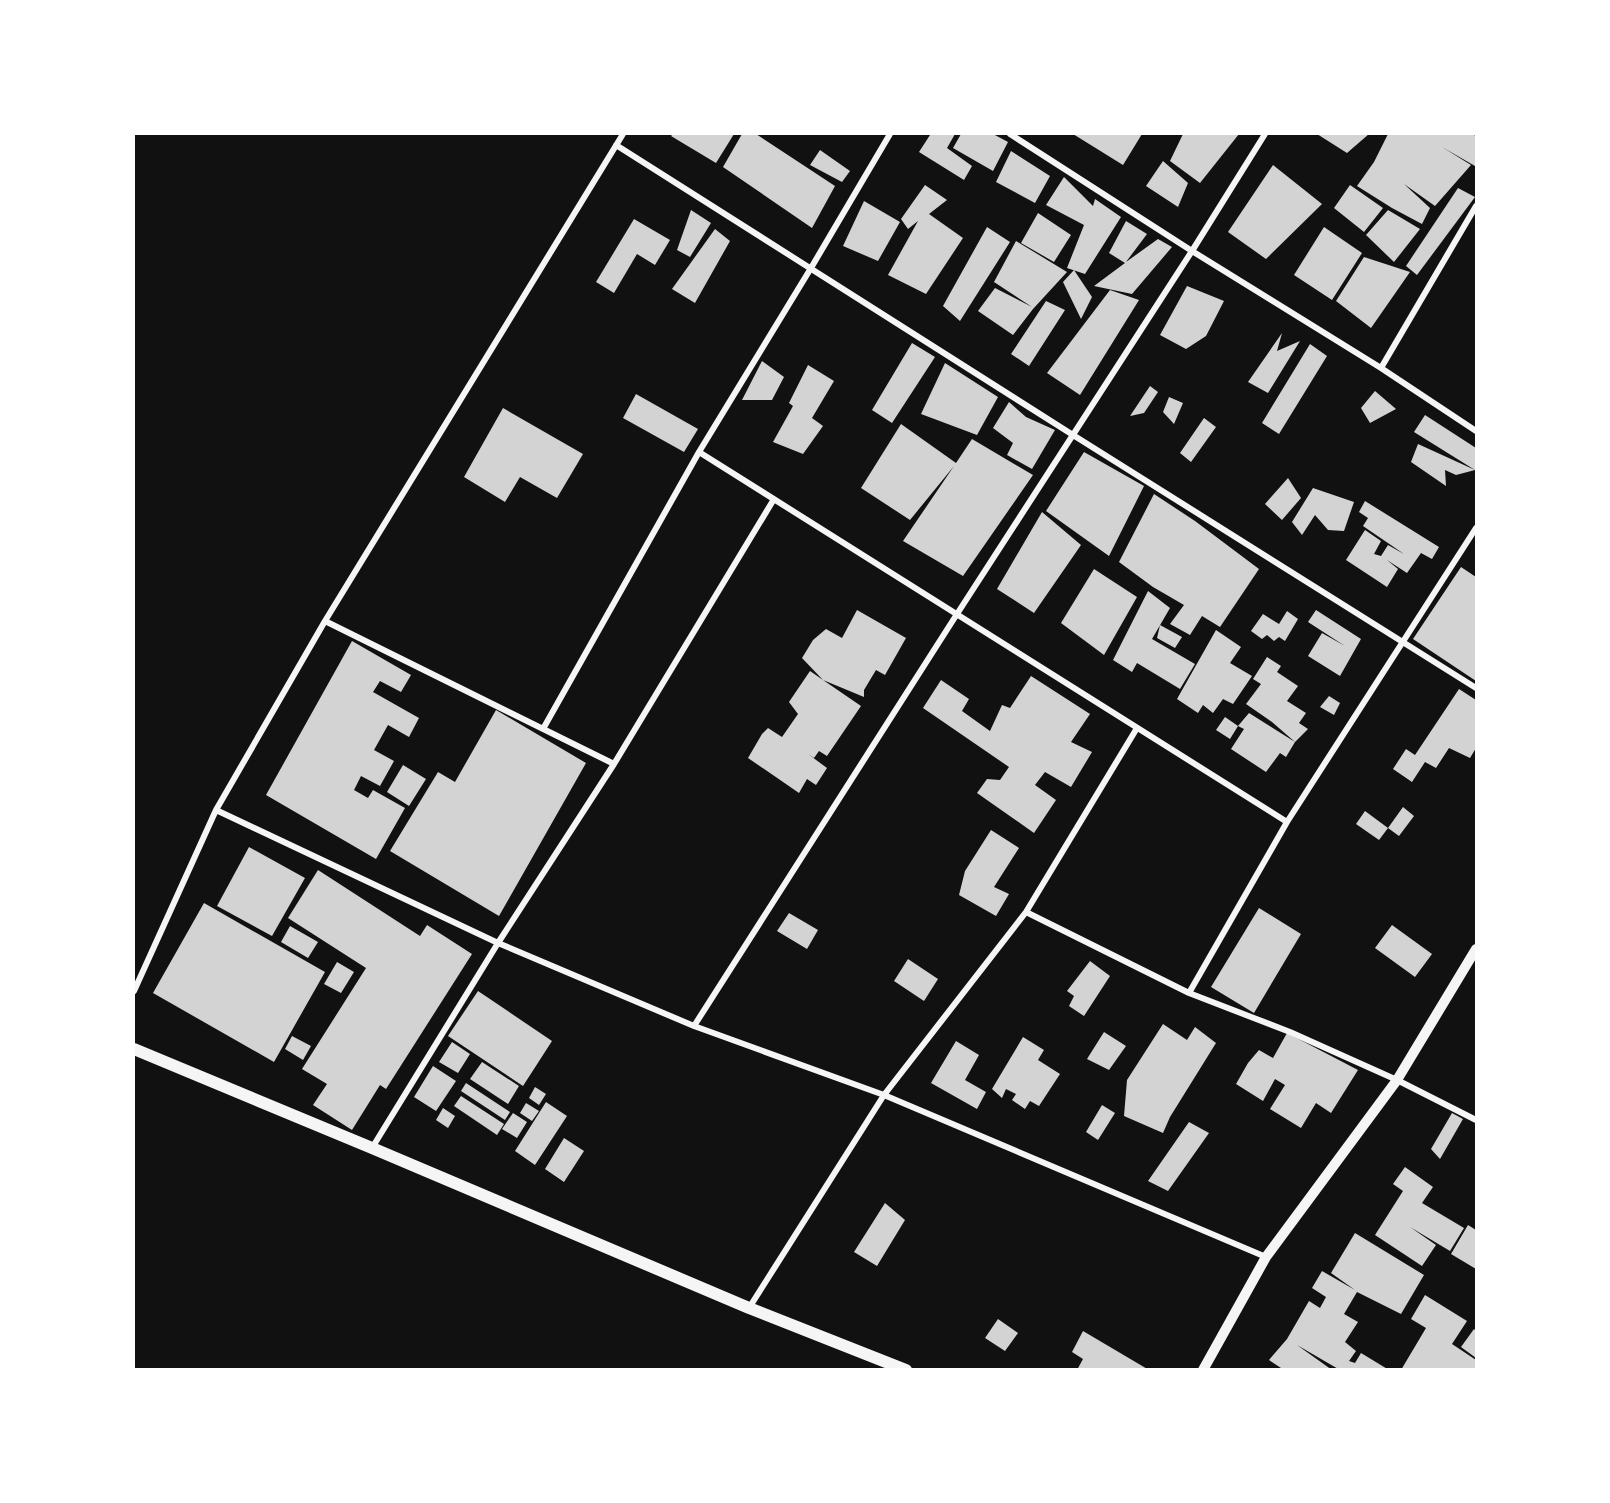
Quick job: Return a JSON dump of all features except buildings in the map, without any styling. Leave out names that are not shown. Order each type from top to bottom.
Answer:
[{"type":"main road","points":[[134,1049],[749,1308],[906,1370]]},
{"type":"street","points":[[134,991],[216,810],[326,621],[623,134]]},
{"type":"street","points":[[543,729],[699,452],[890,134]]},
{"type":"street","points":[[1010,134],[1476,431]]},
{"type":"street","points":[[694,1026],[1265,134]]},
{"type":"street","points":[[616,145],[1476,688]]},
{"type":"street","points":[[1380,368],[1476,206]]},
{"type":"street","points":[[699,452],[1287,822]]},
{"type":"street","points":[[372,1148],[498,943],[614,764],[774,499]]},
{"type":"street","points":[[1189,993],[1287,822],[1476,528]]},
{"type":"street","points":[[326,621],[614,764]]},
{"type":"street","points":[[749,1308],[884,1095],[1026,912],[1137,728]]},
{"type":"street","points":[[216,810],[498,943],[694,1026],[884,1095],[1266,1257]]},
{"type":"street","points":[[1026,912],[1189,993],[1290,1032],[1397,1080],[1476,1120]]},
{"type":"street","points":[[1203,1370],[1266,1257],[1397,1080],[1476,949]]}]
